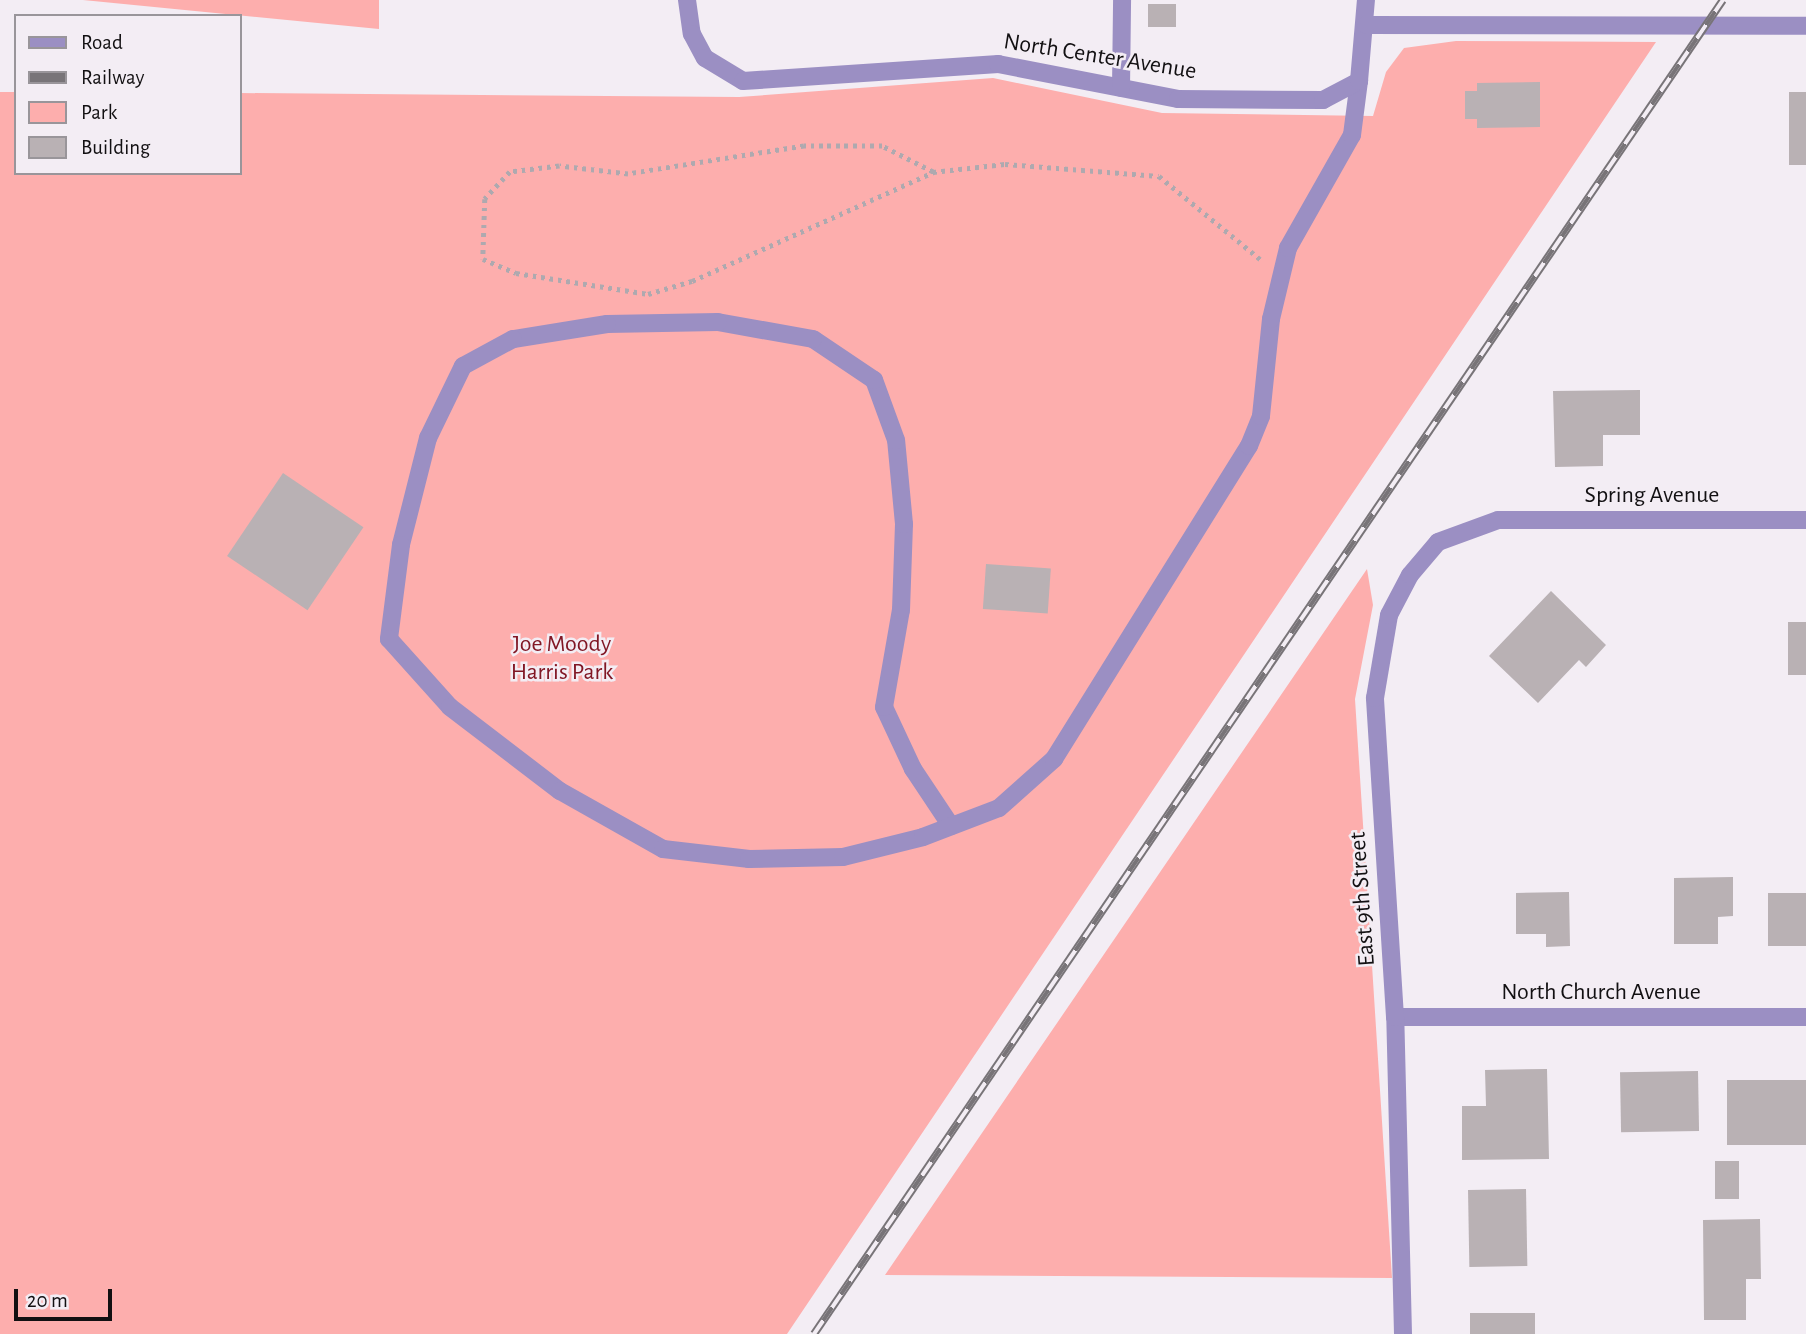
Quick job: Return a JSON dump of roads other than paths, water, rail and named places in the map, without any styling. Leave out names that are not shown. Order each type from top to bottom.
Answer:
[{"type":"street","name":"North Center Avenue","points":[[687,0],[692,34],[712,65],[733,78],[762,80],[998,64],[1192,100],[1323,100],[1359,81]]},
{"type":"street","points":[[1121,88],[1122,0]]},
{"type":"street","points":[[951,826],[913,769],[884,707],[901,610],[904,524],[896,440],[874,380],[813,339],[719,322],[607,324],[513,339],[463,366],[428,438],[401,545],[389,639],[450,707],[561,791],[663,849],[749,859],[843,857],[951,826],[999,808],[1054,759],[1249,446],[1261,416],[1282,271],[1288,248],[1352,135],[1366,25],[1366,0]]},
{"type":"street","points":[[1366,25],[1806,26]]},
{"type":"street","name":"Spring Avenue","points":[[1498,520],[1806,520]]},
{"type":"street","name":"East 9th Street","points":[[1403,1334],[1395,1017],[1375,698],[1389,615],[1410,575],[1438,542],[1498,520]]},
{"type":"street","name":"North Church Avenue","points":[[1395,1017],[1806,1017]]},
{"type":"railway","points":[[814,1334],[1723,0]]},
{"type":"park label","name":"Joe Moody Harris Park","points":[[562,659]]}]
